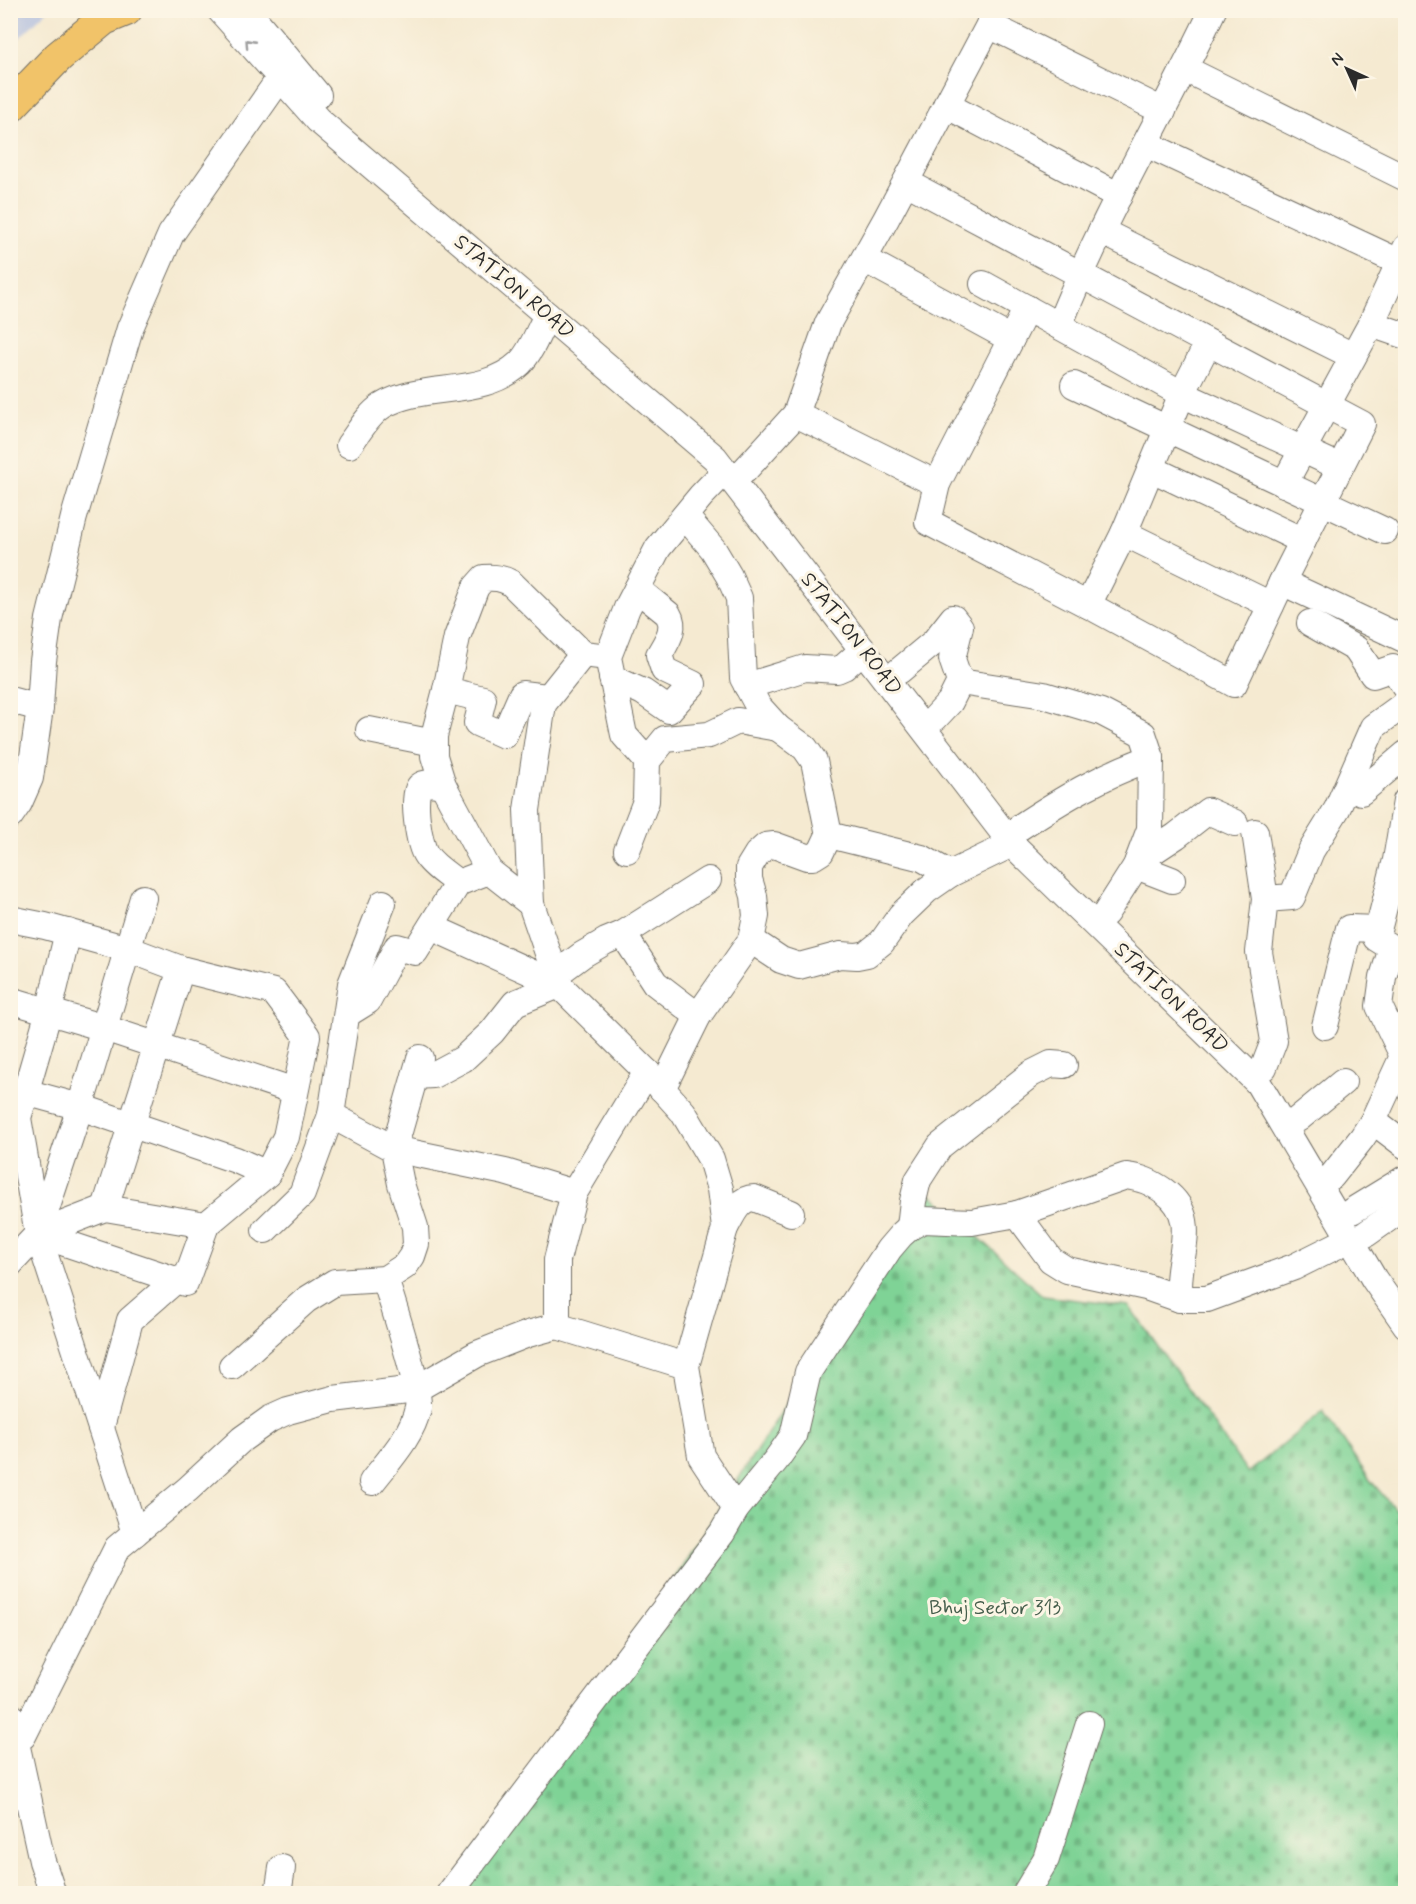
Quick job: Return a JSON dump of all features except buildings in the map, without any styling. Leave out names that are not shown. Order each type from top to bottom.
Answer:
[{"type":"main road","points":[[10,80],[45,43],[85,10]]},
{"type":"main road","points":[[10,107],[58,57],[104,19],[126,10]]},
{"type":"street","name":"STATION ROAD","points":[[220,10],[318,120],[715,458],[735,470],[899,671],[935,718],[1016,836],[1106,914],[1270,1073],[1352,1211],[1358,1237],[1374,1280],[1406,1325]]},
{"type":"street","name":"STATION ROAD","points":[[247,10],[329,108],[727,447],[735,470],[863,650],[1016,836],[1258,1083],[1358,1237],[1406,1296]]},
{"type":"street","points":[[1059,326],[1079,274],[1213,10]]},
{"type":"street","points":[[557,980],[531,904],[527,810],[543,704],[547,697],[601,663],[658,548],[685,516],[796,414],[828,323],[906,182],[991,18],[1163,111]]},
{"type":"street","points":[[1185,69],[1406,178]]},
{"type":"street","points":[[10,816],[30,778],[49,619],[74,517],[130,328],[171,234],[280,78]]},
{"type":"street","points":[[946,105],[1119,196]]},
{"type":"street","points":[[1146,144],[1402,255],[1371,324],[1284,484]]},
{"type":"street","points":[[906,182],[1362,424],[1282,582],[1234,684],[928,522],[937,484],[1027,308]]},
{"type":"street","points":[[1101,231],[1353,356]]},
{"type":"street","points":[[864,259],[1011,339]]},
{"type":"street","points":[[984,284],[1182,394],[1340,467]]},
{"type":"street","points":[[349,445],[379,408],[397,398],[477,385],[505,373],[519,363],[527,353],[547,315]]},
{"type":"street","points":[[1371,324],[1406,336]]},
{"type":"street","points":[[1088,605],[1124,533],[1182,394],[1208,343]]},
{"type":"street","points":[[1074,385],[1385,531]]},
{"type":"street","points":[[796,414],[937,484]]},
{"type":"street","points":[[1152,469],[1303,541]]},
{"type":"street","points":[[557,1326],[557,1260],[574,1193],[751,940],[756,916],[749,867],[757,854],[766,846],[774,845],[813,857],[821,852],[829,835],[814,761],[805,748],[778,728],[758,706],[747,686],[743,678],[739,598],[713,549],[685,516]]},
{"type":"street","points":[[1124,533],[1271,605]]},
{"type":"street","points":[[531,904],[489,871],[443,785],[434,756],[434,736],[457,637],[476,587],[484,578],[503,578],[512,583],[601,663],[669,710],[693,684],[664,670],[659,655],[672,631],[671,620],[668,614],[637,589]]},
{"type":"street","points":[[1282,582],[1406,640]]},
{"type":"street","points":[[899,671],[934,642],[953,618],[960,627],[952,659],[960,682],[950,702],[935,718]]},
{"type":"street","points":[[1310,623],[1356,649],[1373,675],[1393,668],[1406,688]]},
{"type":"street","points":[[747,686],[805,669],[837,670],[844,667],[863,650]]},
{"type":"street","points":[[601,663],[624,735],[647,761]]},
{"type":"street","points":[[960,682],[1044,695],[1101,712],[1143,734],[1151,758],[1150,829],[1137,864],[1106,914]]},
{"type":"street","points":[[446,690],[483,699],[477,723],[504,735],[522,694],[547,697]]},
{"type":"street","points":[[10,700],[40,708]]},
{"type":"street","points":[[1265,899],[1292,897],[1311,851],[1337,809],[1373,727],[1406,703]]},
{"type":"street","points":[[627,850],[646,801],[647,761],[665,739],[709,735],[738,722],[778,728]]},
{"type":"street","points":[[369,730],[434,742]]},
{"type":"street","points":[[1348,784],[1361,792],[1406,754]]},
{"type":"street","points":[[751,940],[781,960],[798,966],[840,955],[867,954],[882,942],[916,900],[950,874],[1016,836],[1084,786],[1120,769],[1151,758]]},
{"type":"street","points":[[443,785],[425,783],[419,787],[416,795],[417,821],[421,846],[427,857],[458,883]]},
{"type":"street","points":[[1332,1176],[1362,1138],[1403,1056],[1379,1006],[1383,977],[1392,948],[1376,938],[1396,860],[1406,801]]},
{"type":"street","points":[[1137,864],[1208,811],[1245,827],[1265,899],[1259,952],[1274,1041],[1264,1067]]},
{"type":"street","points":[[829,835],[922,858],[950,874]]},
{"type":"street","points":[[1137,864],[1172,880]]},
{"type":"street","points":[[347,1014],[369,1001],[397,947],[415,952],[458,883],[489,871]]},
{"type":"street","points":[[232,1366],[306,1300],[335,1282],[385,1279],[405,1266],[412,1256],[416,1244],[415,1227],[400,1184],[394,1149],[417,1067],[433,1075],[463,1059],[492,1032],[515,1003],[557,980],[590,950],[623,934],[708,880]]},
{"type":"street","points":[[10,1264],[38,1234],[80,1107],[143,898]]},
{"type":"street","points":[[265,1230],[302,1194],[331,1115],[351,984],[384,903]]},
{"type":"street","points":[[10,919],[68,932],[128,949],[181,969],[274,992],[307,1036],[286,1137],[267,1174],[206,1225],[185,1283],[38,1234]]},
{"type":"street","points":[[431,927],[557,980],[683,1112],[711,1160],[720,1189],[725,1228]]},
{"type":"street","points":[[1325,1026],[1349,928],[1378,928]]},
{"type":"street","points":[[68,932],[49,1011],[18,1096],[18,1118],[38,1234],[135,1533]]},
{"type":"street","points":[[623,934],[655,983],[698,1016]]},
{"type":"street","points":[[105,1208],[181,969]]},
{"type":"street","points":[[10,1000],[104,1028],[296,1091]]},
{"type":"street","points":[[910,1227],[918,1180],[940,1146],[1031,1074],[1051,1064],[1064,1065]]},
{"type":"street","points":[[1298,1119],[1343,1082]]},
{"type":"street","points":[[18,1096],[80,1107],[236,1160],[267,1174]]},
{"type":"street","points":[[331,1115],[394,1149],[505,1172],[574,1193]]},
{"type":"street","points":[[1372,1121],[1406,1146]]},
{"type":"street","points":[[449,1893],[793,1436],[808,1372],[889,1249],[910,1227],[923,1220],[972,1222],[1017,1214],[1126,1176],[1140,1177],[1150,1181],[1169,1195],[1186,1222],[1185,1243],[1179,1263],[1177,1283],[1180,1299]]},
{"type":"street","points":[[1352,1211],[1406,1178]]},
{"type":"street","points":[[736,1509],[701,1456],[686,1366],[725,1228],[740,1203],[754,1198],[791,1214]]},
{"type":"street","points":[[38,1234],[105,1208],[206,1225]]},
{"type":"street","points":[[1017,1214],[1051,1260],[1068,1270],[1146,1287],[1180,1299],[1207,1299],[1293,1267],[1358,1237],[1403,1208],[1406,1209]]},
{"type":"street","points":[[372,1482],[412,1427],[418,1406],[416,1389],[385,1279]]},
{"type":"street","points":[[100,1427],[130,1320],[176,1280]]},
{"type":"street","points":[[15,1745],[23,1736],[117,1548],[188,1490],[242,1439],[270,1419],[333,1399],[416,1389],[477,1354],[528,1334],[557,1326],[686,1366]]},
{"type":"street","points":[[10,1715],[42,1861],[53,1893]]},
{"type":"street","points":[[1025,1893],[1046,1859],[1089,1724]]},
{"type":"street","points":[[278,1893],[282,1868]]},
{"type":"shaded area","points":[[11,10],[47,10],[47,11],[11,46]]},
{"type":"green space","name":"Bhuj Sector 313","points":[[925,1188],[1043,1296],[1129,1306],[1248,1473],[1323,1411],[1370,1480],[1405,1521],[1405,1893],[457,1894],[610,1679]]}]
